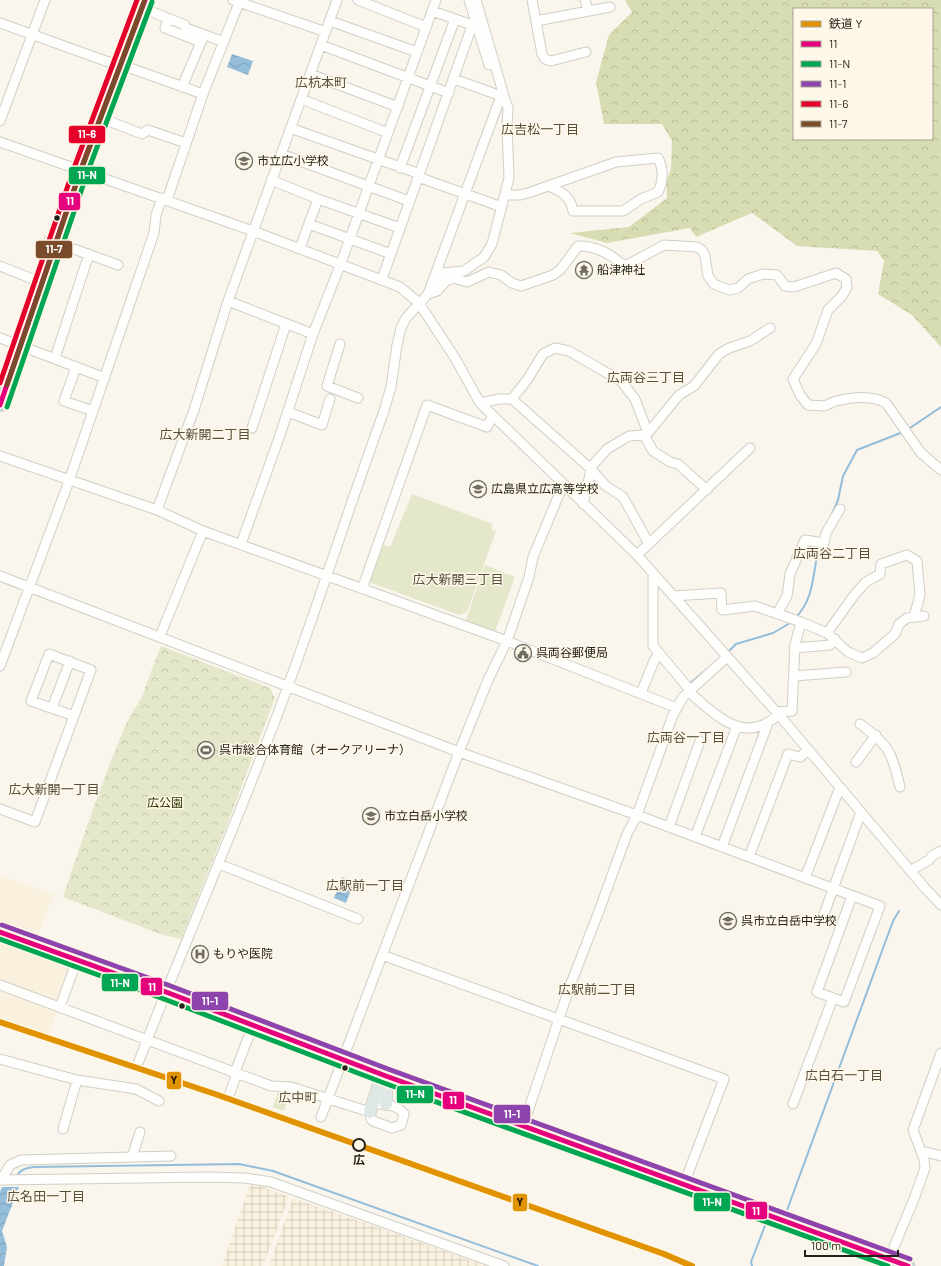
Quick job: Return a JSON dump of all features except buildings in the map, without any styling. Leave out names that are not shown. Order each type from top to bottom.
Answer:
[{"type":"highway","points":[[0,383],[17,344],[77,168],[116,64],[142,3]]},
{"type":"highway","points":[[77,168],[100,118],[116,64]]},
{"type":"highway","points":[[0,405],[35,280],[52,241]]},
{"type":"highway","points":[[0,932],[166,992],[386,1076],[684,1184],[887,1262],[908,1266]]},
{"type":"main road","points":[[386,1076],[386,1104]]},
{"type":"main road","points":[[372,1108],[379,1085],[386,1076]]},
{"type":"street","points":[[0,121],[45,0]]},
{"type":"street","points":[[157,510],[194,410],[228,301],[337,0]]},
{"type":"street","points":[[358,0],[426,27]]},
{"type":"street","points":[[241,544],[288,412],[313,334],[350,240],[398,107],[407,77],[436,0]]},
{"type":"street","points":[[431,284],[436,283],[443,273],[464,271],[484,257],[492,244],[506,195],[509,178],[507,126],[508,108],[501,93],[469,0]]},
{"type":"street","points":[[382,279],[454,79],[478,26],[476,0]]},
{"type":"street","points":[[532,0],[542,54],[545,59],[551,61],[586,52]]},
{"type":"street","points":[[585,0],[588,11]]},
{"type":"street","points":[[0,666],[70,481],[154,233],[156,215],[164,199],[186,143],[203,94],[224,42],[237,1],[326,32]]},
{"type":"street","points":[[142,3],[168,18],[186,25],[186,28],[203,38],[224,42]]},
{"type":"street","points":[[536,21],[610,7]]},
{"type":"street","points":[[432,11],[478,26]]},
{"type":"street","points":[[400,168],[455,19]]},
{"type":"street","points":[[330,21],[417,52]]},
{"type":"street","points":[[0,23],[203,94]]},
{"type":"street","points":[[182,87],[203,38]]},
{"type":"street","points":[[321,45],[449,93]]},
{"type":"street","points":[[310,74],[398,107]]},
{"type":"street","points":[[454,79],[501,93]]},
{"type":"street","points":[[428,294],[501,93]]},
{"type":"street","points":[[301,99],[388,133]]},
{"type":"street","points":[[100,118],[142,134],[148,130],[186,143]]},
{"type":"street","points":[[290,128],[502,207]]},
{"type":"street","points":[[0,142],[254,231],[341,263],[400,287],[419,303],[455,358],[480,403],[637,555],[778,714],[860,812],[941,905]]},
{"type":"street","points":[[281,154],[409,201]]},
{"type":"street","points":[[506,195],[520,195],[550,186],[616,162],[658,158],[662,168],[662,182],[658,192],[641,199],[623,211],[573,211],[569,199],[563,192],[550,186]]},
{"type":"street","points":[[271,180],[318,199],[400,228]]},
{"type":"street","points":[[300,248],[318,199]]},
{"type":"street","points":[[309,224],[390,254]]},
{"type":"street","points":[[52,241],[118,265]]},
{"type":"street","points":[[139,1061],[175,966],[219,864],[288,686],[383,414],[391,387],[401,328],[406,318],[428,294],[437,291],[446,281],[453,278],[467,282],[489,272],[501,275],[512,283],[521,286],[553,275],[561,269],[578,246],[586,245],[614,258],[619,263],[627,265],[664,245],[697,247],[702,250],[706,256],[708,276],[714,284],[729,290],[738,288],[748,280],[763,274],[777,275],[785,286],[794,287],[836,274],[846,279],[847,287],[842,296],[828,310],[816,344],[793,379],[800,395],[808,405],[826,406],[836,401],[853,398],[878,399],[886,403],[921,453],[941,470]]},
{"type":"street","points":[[55,358],[89,254]]},
{"type":"street","points":[[0,266],[35,280]]},
{"type":"street","points":[[228,301],[313,334]]},
{"type":"street","points":[[252,428],[286,324]]},
{"type":"street","points":[[583,504],[591,469],[607,449],[628,436],[646,434],[679,395],[694,386],[719,354],[729,348],[750,341],[770,328]]},
{"type":"street","points":[[0,338],[105,378]]},
{"type":"street","points":[[340,344],[327,386],[358,398]]},
{"type":"street","points":[[512,399],[527,380],[543,354],[555,348],[569,351],[621,381],[635,399],[653,451],[670,462],[678,464],[707,490]]},
{"type":"street","points":[[76,367],[64,401],[93,411]]},
{"type":"street","points":[[288,412],[322,425],[330,399]]},
{"type":"street","points":[[480,403],[499,399],[512,399],[591,469],[606,486],[623,497],[649,544]]},
{"type":"street","points":[[362,589],[427,405],[487,427],[492,416]]},
{"type":"street","points":[[637,555],[750,448]]},
{"type":"street","points":[[0,456],[157,510],[203,531],[507,641],[677,708]]},
{"type":"street","points":[[321,1118],[459,752],[488,680],[507,641],[529,577],[533,557],[563,485]]},
{"type":"street","points":[[777,614],[787,596],[790,574],[805,540],[824,543],[826,533],[840,509]]},
{"type":"street","points":[[160,636],[203,531]]},
{"type":"street","points":[[827,633],[866,582],[880,574],[881,564],[907,555],[917,561],[918,569],[918,587],[920,595],[914,617]]},
{"type":"street","points":[[653,573],[653,646],[690,691],[716,716],[737,726],[759,727],[778,714],[792,710],[794,648],[802,622]]},
{"type":"street","points":[[0,576],[30,586],[459,752],[637,815],[880,906],[844,1002],[817,992],[852,896]]},
{"type":"street","points":[[673,596],[721,593],[722,610],[755,606],[802,622],[827,633],[848,652],[862,658],[873,653],[888,640],[894,634],[899,624],[907,618],[924,616]]},
{"type":"street","points":[[794,648],[830,645],[835,639]]},
{"type":"street","points":[[641,693],[654,661],[659,653]]},
{"type":"street","points":[[0,809],[35,822],[91,670],[50,654],[31,701],[74,716]]},
{"type":"street","points":[[523,1126],[558,1020],[627,834],[637,815],[677,708],[690,691],[727,657]]},
{"type":"street","points":[[52,708],[70,661]]},
{"type":"street","points":[[794,676],[846,672]]},
{"type":"street","points":[[722,847],[768,722]]},
{"type":"street","points":[[860,724],[885,743],[896,768],[900,787]]},
{"type":"street","points":[[695,837],[737,726]]},
{"type":"street","points":[[856,762],[876,735]]},
{"type":"street","points":[[668,827],[700,741]]},
{"type":"street","points":[[748,857],[788,754],[800,757],[808,750]]},
{"type":"street","points":[[805,878],[840,787]]},
{"type":"street","points":[[824,914],[860,812]]},
{"type":"street","points":[[910,870],[929,860],[932,856],[941,851]]},
{"type":"street","points":[[219,864],[358,919]]},
{"type":"street","points":[[382,955],[724,1079],[684,1184]]},
{"type":"street","points":[[60,1008],[77,960]]},
{"type":"street","points":[[0,985],[271,1086],[291,1087],[328,1098],[372,1108],[386,1104],[403,1112],[401,1125],[392,1128],[373,1121],[371,1119],[372,1108]]},
{"type":"street","points":[[793,1104],[833,998]]},
{"type":"street","points":[[230,1093],[236,1072],[254,1025]]},
{"type":"street","points":[[887,1262],[924,1171],[925,1165],[922,1153],[914,1135],[914,1124],[941,1053]]},
{"type":"street","points":[[0,1059],[77,1080],[136,1089],[159,1101]]},
{"type":"street","points":[[63,1129],[77,1080]]},
{"type":"street","points":[[132,1157],[140,1132]]},
{"type":"street","points":[[922,1153],[926,1152],[941,1156]]},
{"type":"street","points":[[171,1156],[21,1160],[10,1165],[2,1180],[208,1177],[271,1182],[504,1266]]},
{"type":"shaded area","points":[[0,875],[54,895],[33,944],[75,960],[47,1040],[0,1025]]},
{"type":"shaded area","points":[[250,1185],[263,1187],[289,1197],[263,1266],[222,1266]]},
{"type":"shaded area","points":[[293,1198],[382,1229],[486,1266],[269,1266]]},
{"type":"green space","points":[[625,0],[941,0],[941,347],[912,315],[878,294],[884,261],[877,251],[797,246],[752,213],[696,237],[690,228],[607,243],[570,233],[629,227],[667,198],[666,182],[671,169],[672,141],[662,124],[604,124],[596,82],[609,35],[632,12]]},
{"type":"green space","points":[[412,494],[493,524],[491,529],[496,531],[467,612],[459,615],[369,582],[381,544],[390,547]]},
{"type":"green space","points":[[485,565],[515,577],[495,632],[465,622]]},
{"type":"green space","name":"広公園","points":[[161,646],[270,688],[275,698],[227,825],[181,939],[160,934],[63,897],[92,811],[127,722],[143,694]]},
{"type":"green space","points":[[279,1089],[291,1090],[284,1111],[273,1107]]},
{"type":"water","points":[[232,54],[253,61],[248,75],[227,67]]},
{"type":"water","points":[[342,877],[354,882],[346,903],[334,898]]},
{"type":"water","points":[[2,1187],[19,1187],[2,1231],[7,1247],[4,1266],[0,1266],[0,1192]]},
{"type":"waterway","points":[[907,430],[941,407]]},
{"type":"waterway","points":[[831,516],[838,500],[843,476],[857,450],[903,432]]},
{"type":"waterway","points":[[796,617],[807,601],[820,545]]},
{"type":"waterway","points":[[727,653],[736,644],[773,633],[792,622]]},
{"type":"waterway","points":[[688,685],[706,670]]},
{"type":"waterway","points":[[783,1215],[786,1213],[893,921],[899,911]]},
{"type":"waterway","points":[[17,1176],[24,1169],[34,1167],[239,1164],[273,1171],[538,1266]]},
{"type":"waterway","points":[[752,1266],[751,1262],[766,1223],[770,1221]]},
{"type":"rail line","name":"Y","points":[[0,1022],[215,1094],[664,1254],[692,1266]]},
{"type":"transit line","name":"11-6","points":[[0,383],[74,168],[137,0]]},
{"type":"transit line","name":"11","points":[[0,405],[81,169],[145,0]]},
{"type":"transit line","name":"11-7","points":[[7,385],[81,170],[144,2]]},
{"type":"transit line","name":"11-N","points":[[7,407],[88,171],[152,2]]},
{"type":"transit line","name":"11-1","points":[[2,925],[168,985],[388,1069],[910,1259]]},
{"type":"transit line","name":"11","points":[[0,932],[166,992],[386,1076],[908,1266]]},
{"type":"transit line","name":"11-N","points":[[0,939],[164,999],[384,1083],[888,1266]]},
{"type":"place","name":"市立広小学校","points":[[244,161]]},
{"type":"place","name":"船津神社","points":[[584,270]]},
{"type":"place","name":"広島県立広高等学校","points":[[478,489]]},
{"type":"place","name":"呉両谷郵便局","points":[[523,653]]},
{"type":"place","name":"呉市総合体育館（オークアリーナ）","points":[[206,750]]},
{"type":"place","name":"市立白岳小学校","points":[[371,816]]},
{"type":"place","name":"呉市立白岳中学校","points":[[728,921]]},
{"type":"place","name":"もりや医院","points":[[200,954]]},
{"type":"place","name":"広","points":[[359,1145]]},
{"type":"district","name":"広杭本町","points":[[321,82]]},
{"type":"district","name":"広吉松一丁目","points":[[540,129]]},
{"type":"district","name":"広両谷三丁目","points":[[646,377]]},
{"type":"district","name":"広大新開二丁目","points":[[205,434]]},
{"type":"district","name":"広両谷二丁目","points":[[832,553]]},
{"type":"district","name":"広大新開三丁目","points":[[458,579]]},
{"type":"district","name":"広両谷一丁目","points":[[686,737]]},
{"type":"district","name":"広大新開一丁目","points":[[54,789]]},
{"type":"district","name":"広駅前一丁目","points":[[365,885]]},
{"type":"district","name":"広駅前二丁目","points":[[597,989]]},
{"type":"district","name":"広白石一丁目","points":[[844,1075]]},
{"type":"district","name":"広中町","points":[[298,1097]]},
{"type":"district","name":"広名田一丁目","points":[[46,1196]]}]
